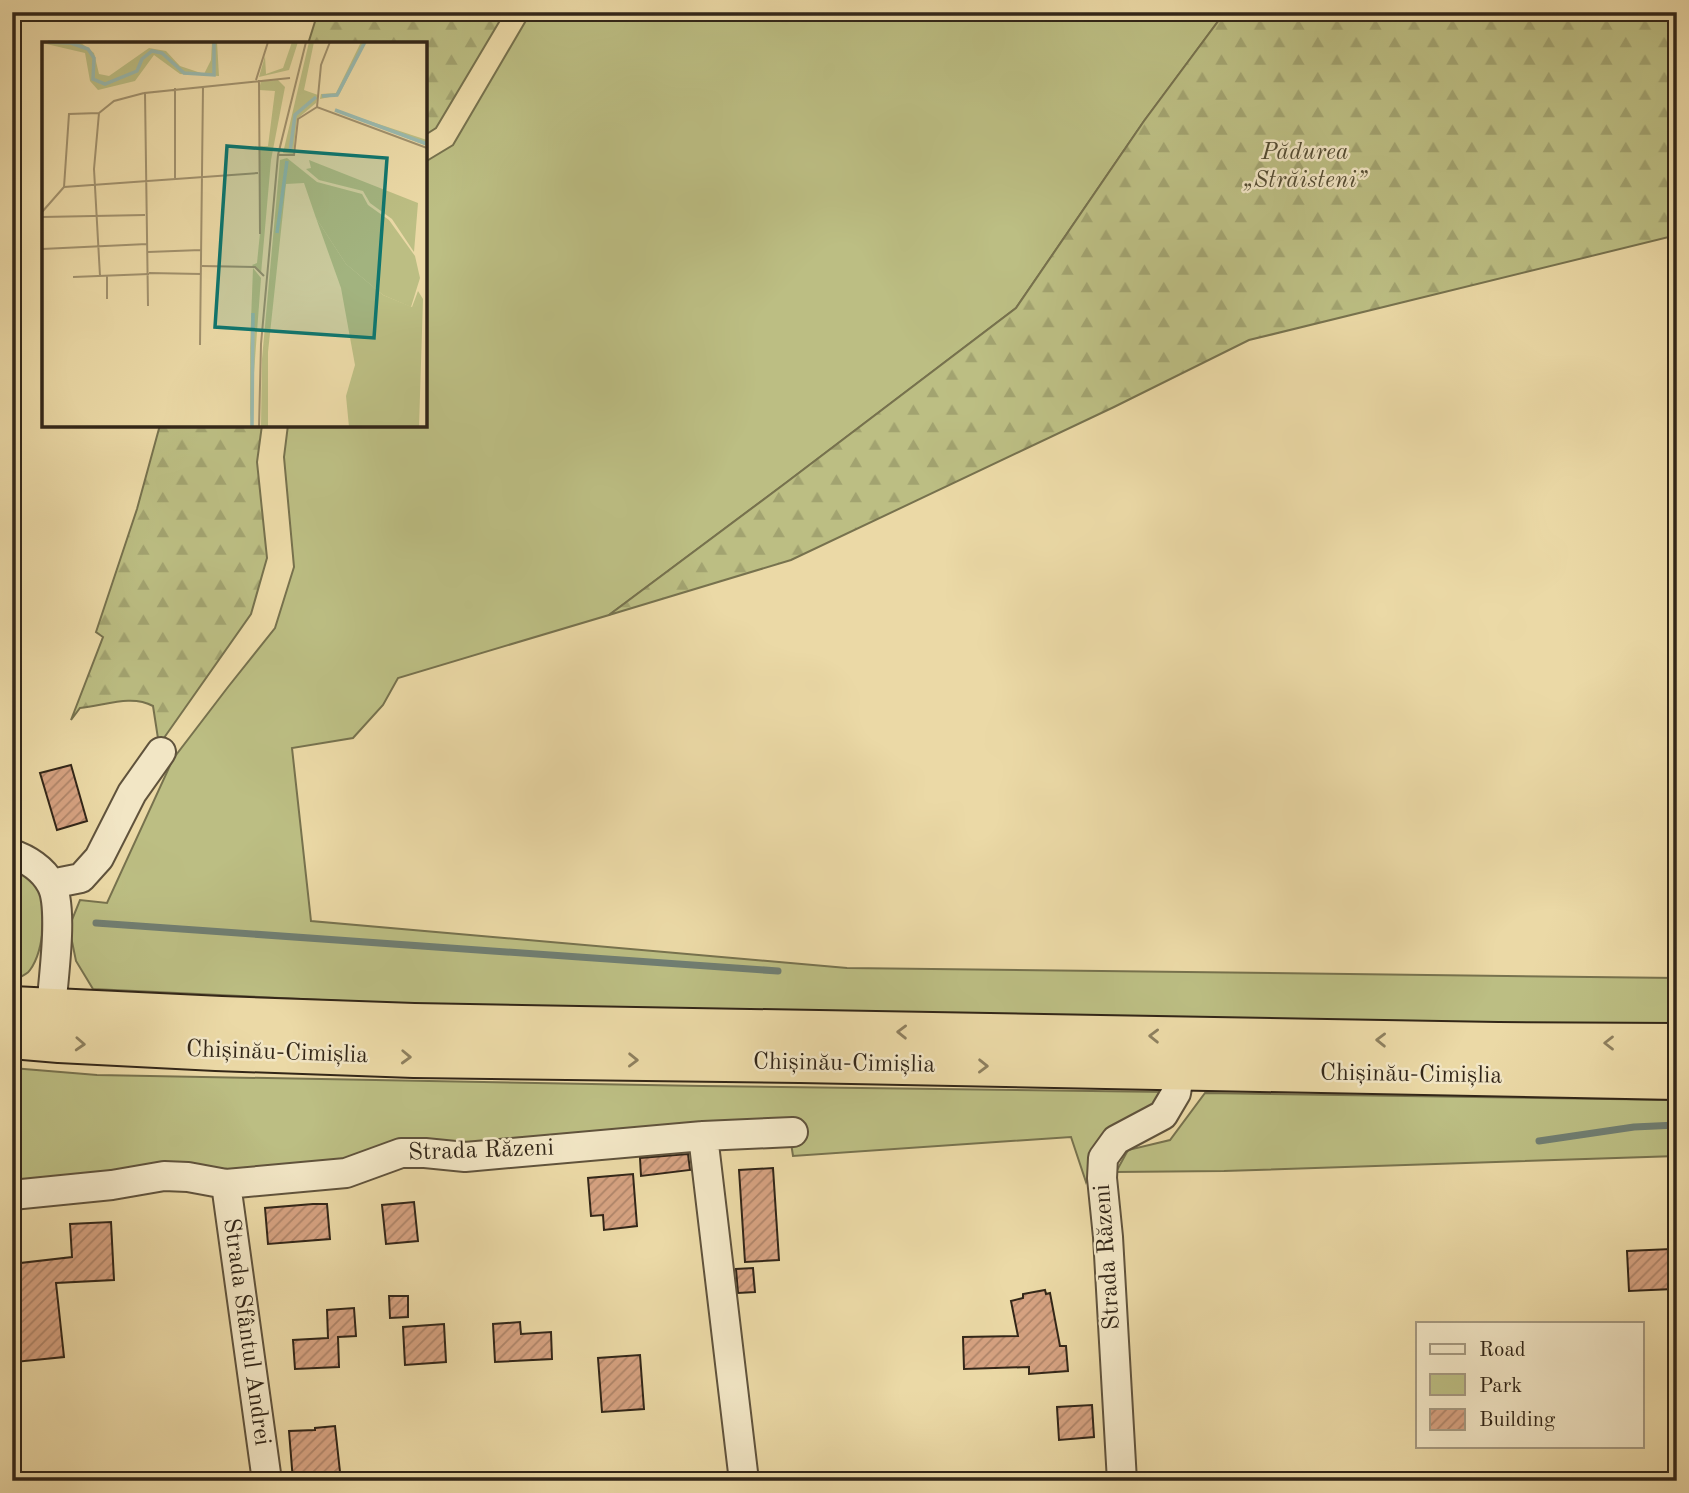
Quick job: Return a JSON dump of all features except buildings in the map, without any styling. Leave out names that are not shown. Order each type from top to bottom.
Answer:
[{"type":"highway","name":"Chișinău-Cimișlia","points":[[12,1006],[428,1023],[1677,1043]]},
{"type":"highway","name":"Chișinău-Cimișlia","points":[[12,1039],[216,1051],[414,1058],[1677,1080]]},
{"type":"street","points":[[51,884],[82,878],[99,858],[132,793],[161,752]]},
{"type":"street","points":[[12,854],[34,865],[51,884],[57,903],[51,1009]]},
{"type":"street","name":"Strada Răzeni","points":[[1122,1481],[1108,1237],[1102,1178],[1103,1158],[1116,1140],[1163,1115],[1176,1093],[1180,1070]]},
{"type":"street","name":"Strada Răzeni","points":[[12,1195],[112,1185],[164,1176],[226,1184],[346,1173],[401,1153],[465,1157],[703,1136],[793,1132]]},
{"type":"street","points":[[703,1136],[744,1481]]},
{"type":"street","name":"Strada Sfântul Andrei","points":[[226,1184],[267,1481]]},
{"type":"green space","points":[[318,12],[505,12],[436,128],[427,134],[427,42],[309,42]]},
{"type":"green space","points":[[531,12],[1225,12],[1144,121],[1016,308],[609,615],[398,678],[383,705],[353,738],[292,748],[311,921],[847,968],[1677,978],[1677,1029],[447,1006],[93,989],[76,961],[69,927],[80,900],[107,903],[173,759],[275,628],[294,567],[284,457],[288,427],[427,427],[427,161],[453,145]]},
{"type":"green space","name":"Pădurea „Străisteni”","points":[[1225,12],[1677,12],[1677,235],[1249,340],[791,560],[609,615],[1016,308],[1144,121]]},
{"type":"green space","points":[[159,427],[262,427],[257,462],[267,558],[251,614],[159,745],[153,706],[145,703],[127,701],[80,708],[71,720],[103,637],[96,632],[137,509]]},
{"type":"green space","points":[[12,870],[26,872],[34,877],[40,889],[44,912],[39,951],[35,961],[27,973],[12,981]]},
{"type":"green space","points":[[12,1068],[97,1075],[1167,1092],[1158,1110],[1098,1150],[1086,1182],[1071,1137],[793,1156],[788,1123],[228,1174],[181,1162],[12,1187]]},
{"type":"green space","points":[[1205,1093],[1677,1100],[1677,1156],[1116,1172],[1128,1150],[1170,1140]]},
{"type":"waterway","points":[[96,923],[778,971]]},
{"type":"waterway","points":[[1539,1141],[1634,1127],[1677,1125]]}]
